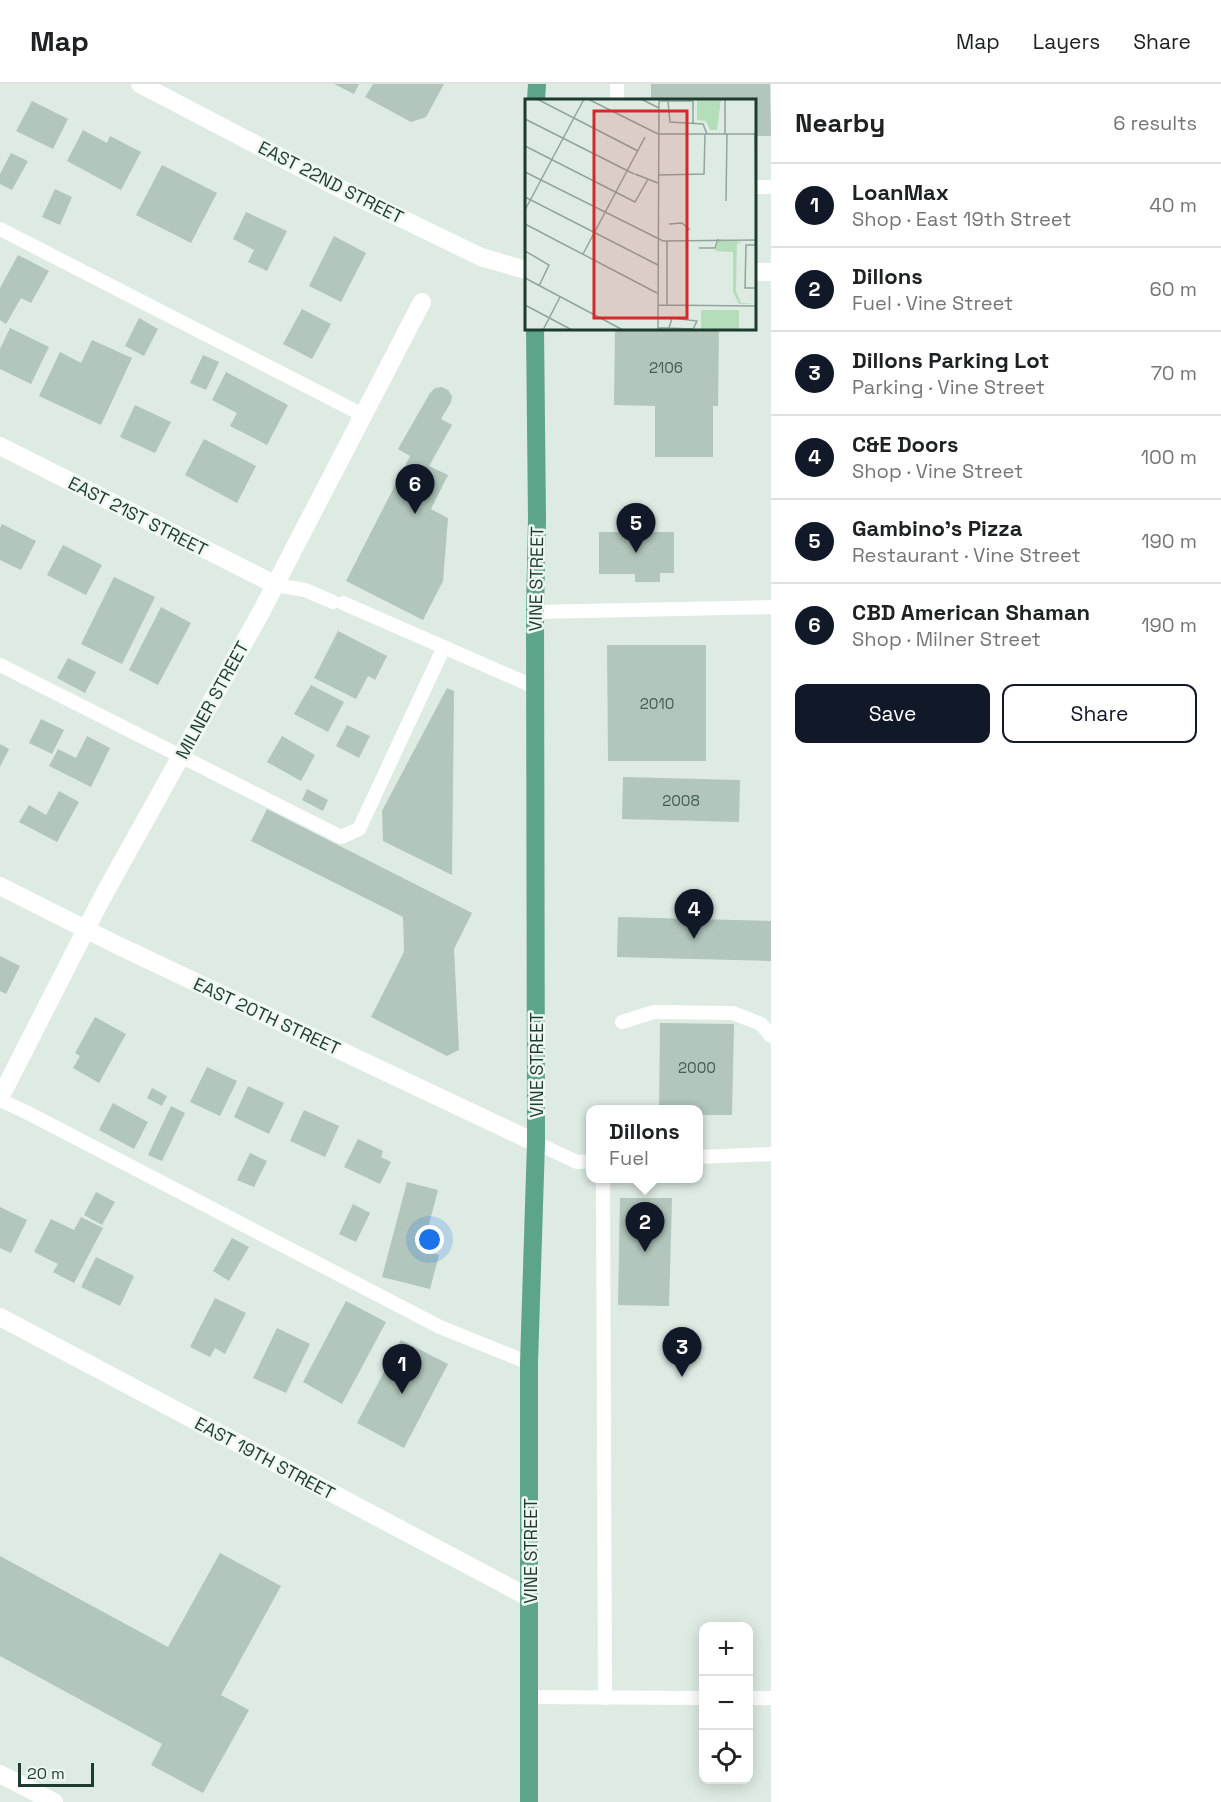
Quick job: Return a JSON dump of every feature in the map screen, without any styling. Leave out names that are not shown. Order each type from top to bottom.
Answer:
[{"type":"main road","points":[[536,99],[537,84]]},
{"type":"main road","name":"VINE STREET","points":[[528,1802],[529,1363],[536,1143],[535,330]]},
{"type":"street","name":"EAST 22ND STREET","points":[[140,84],[345,191],[481,256],[525,270]]},
{"type":"street","name":"MILNER STREET","points":[[0,1099],[86,930],[276,585],[422,302]]},
{"type":"street","name":"EAST 21ST STREET","points":[[0,446],[276,585]]},
{"type":"street","name":"EAST 20TH STREET","points":[[0,886],[86,930],[536,1143]]},
{"type":"street","name":"EAST 19TH STREET","points":[[0,1317],[530,1598]]},
{"type":"street","points":[[0,1774],[54,1802]]},
{"type":"lane","points":[[0,229],[363,415]]},
{"type":"lane","points":[[276,585],[305,590],[338,602],[535,687]]},
{"type":"lane","points":[[535,612],[771,607]]},
{"type":"lane","points":[[0,665],[341,837],[359,829],[444,647]]},
{"type":"lane","points":[[622,1022],[654,1012],[733,1013],[761,1024],[771,1036]]},
{"type":"lane","points":[[0,1099],[440,1327],[529,1363]]},
{"type":"lane","points":[[536,1143],[577,1162],[586,1161]]},
{"type":"lane","points":[[703,1157],[771,1154]]},
{"type":"lane","points":[[603,1183],[605,1698]]},
{"type":"lane","points":[[529,1697],[699,1698]]},
{"type":"lane","points":[[753,1698],[771,1698]]},
{"type":"building","points":[[334,84],[359,84],[354,94]]},
{"type":"building","points":[[373,84],[444,84],[426,117],[411,122],[365,97]]},
{"type":"building","points":[[651,84],[770,84],[771,136],[756,136],[756,99],[651,99]]},
{"type":"building","points":[[32,101],[68,119],[53,149],[16,131]]},
{"type":"building","points":[[83,130],[107,143],[110,136],[141,152],[121,190],[67,161]]},
{"type":"building","points":[[11,153],[28,161],[12,190],[0,184],[0,174]]},
{"type":"building","points":[[162,165],[217,193],[191,243],[136,215]]},
{"type":"building","points":[[55,189],[72,197],[60,225],[42,217]]},
{"type":"building","points":[[246,212],[287,231],[267,271],[248,262],[254,250],[233,239]]},
{"type":"building","points":[[334,236],[366,253],[341,302],[309,286]]},
{"type":"building","points":[[18,255],[49,271],[31,303],[21,298],[6,324],[0,320],[0,288]]},
{"type":"building","points":[[302,309],[331,324],[312,359],[283,344]]},
{"type":"building","points":[[139,318],[158,329],[144,356],[125,346]]},
{"type":"building","points":[[10,328],[49,347],[31,384],[0,369],[0,349]]},
{"type":"building","points":[[615,330],[719,330],[718,406],[713,406],[713,457],[655,457],[655,406],[614,405]]},
{"type":"building","points":[[92,340],[132,358],[101,425],[39,396],[60,352],[81,363]]},
{"type":"building","points":[[203,355],[219,362],[206,390],[190,383]]},
{"type":"building","points":[[226,372],[288,405],[267,445],[230,426],[237,413],[212,400]]},
{"type":"building","points":[[442,387],[452,396],[441,419],[452,425],[429,466],[448,475],[431,509],[448,518],[443,581],[423,620],[346,581],[410,456],[398,449],[430,393],[435,388]]},
{"type":"building","points":[[135,405],[171,422],[155,453],[120,437]]},
{"type":"building","points":[[204,439],[256,466],[237,503],[185,475]]},
{"type":"building","points":[[2,524],[36,541],[21,570],[0,560]]},
{"type":"building","points":[[599,532],[674,532],[674,573],[660,573],[660,582],[635,582],[635,574],[599,574]]},
{"type":"building","points":[[63,545],[102,565],[86,595],[47,575]]},
{"type":"building","points":[[114,577],[155,597],[122,664],[81,644]]},
{"type":"building","points":[[161,607],[191,623],[158,685],[129,670]]},
{"type":"building","points":[[338,631],[387,656],[375,680],[368,676],[356,699],[314,678]]},
{"type":"building","points":[[607,645],[706,645],[706,761],[608,761]]},
{"type":"building","points":[[68,658],[96,672],[85,693],[57,678]]},
{"type":"building","points":[[311,685],[344,702],[328,732],[294,714]]},
{"type":"building","points":[[447,688],[454,691],[452,875],[383,841],[382,811]]},
{"type":"building","points":[[41,719],[64,730],[52,754],[29,743]]},
{"type":"building","points":[[347,725],[370,736],[359,758],[336,746]]},
{"type":"building","points":[[87,736],[110,748],[91,787],[49,766],[58,749],[76,758]]},
{"type":"building","points":[[282,736],[315,755],[301,781],[267,762]]},
{"type":"building","points":[[0,744],[9,749],[0,767]]},
{"type":"building","points":[[623,777],[740,780],[739,822],[622,819]]},
{"type":"building","points":[[307,789],[328,800],[323,811],[302,800]]},
{"type":"building","points":[[59,791],[79,802],[57,842],[19,822],[29,805],[46,815]]},
{"type":"building","points":[[267,809],[472,913],[454,949],[459,1050],[447,1056],[371,1017],[404,952],[403,917],[251,841]]},
{"type":"building","points":[[618,917],[771,921],[771,961],[617,957]]},
{"type":"building","points":[[0,956],[20,966],[6,994],[0,991]]},
{"type":"building","points":[[95,1017],[126,1034],[99,1083],[73,1068],[80,1056],[75,1053]]},
{"type":"building","points":[[660,1023],[734,1024],[732,1115],[703,1115],[703,1105],[659,1105]]},
{"type":"building","points":[[207,1067],[237,1081],[220,1116],[190,1102]]},
{"type":"building","points":[[248,1086],[284,1103],[269,1134],[234,1117]]},
{"type":"building","points":[[152,1088],[167,1096],[162,1106],[147,1098]]},
{"type":"building","points":[[113,1103],[148,1122],[134,1149],[99,1130]]},
{"type":"building","points":[[171,1106],[185,1113],[162,1161],[148,1155]]},
{"type":"building","points":[[304,1110],[339,1126],[325,1157],[290,1141]]},
{"type":"building","points":[[358,1139],[383,1151],[381,1157],[391,1162],[380,1184],[344,1167]]},
{"type":"building","points":[[250,1153],[267,1161],[254,1187],[237,1180]]},
{"type":"building","points":[[407,1182],[438,1190],[422,1251],[439,1255],[430,1289],[382,1277]]},
{"type":"building","points":[[96,1192],[115,1202],[102,1225],[84,1215]]},
{"type":"building","points":[[620,1198],[672,1198],[669,1306],[618,1305]]},
{"type":"building","points":[[353,1204],[370,1213],[356,1242],[339,1234]]},
{"type":"building","points":[[0,1207],[27,1220],[11,1253],[0,1248]]},
{"type":"building","points":[[81,1217],[103,1228],[74,1283],[53,1272],[58,1264],[34,1252],[51,1219],[74,1230]]},
{"type":"building","points":[[232,1238],[249,1247],[229,1281],[213,1271]]},
{"type":"building","points":[[96,1257],[134,1276],[120,1306],[81,1287]]},
{"type":"building","points":[[215,1298],[246,1313],[225,1354],[215,1348],[210,1357],[190,1347]]},
{"type":"building","points":[[346,1301],[386,1322],[342,1404],[303,1382]]},
{"type":"building","points":[[277,1328],[310,1344],[286,1393],[253,1378]]},
{"type":"building","points":[[401,1340],[448,1364],[404,1448],[357,1423]]},
{"type":"building","points":[[220,1553],[281,1586],[221,1695],[249,1710],[203,1793],[151,1765],[162,1744],[0,1656],[0,1556],[168,1647]]},
{"type":"place","name":"CBD American Shaman","points":[[415,514]]},
{"type":"place","name":"Gambino's Pizza","points":[[636,553]]},
{"type":"place","name":"C&E Doors","points":[[694,939]]},
{"type":"place","name":"Dillons","points":[[645,1252]]},
{"type":"place","name":"Dillons Parking Lot","points":[[682,1377]]},
{"type":"place","name":"LoanMax","points":[[402,1394]]}]
